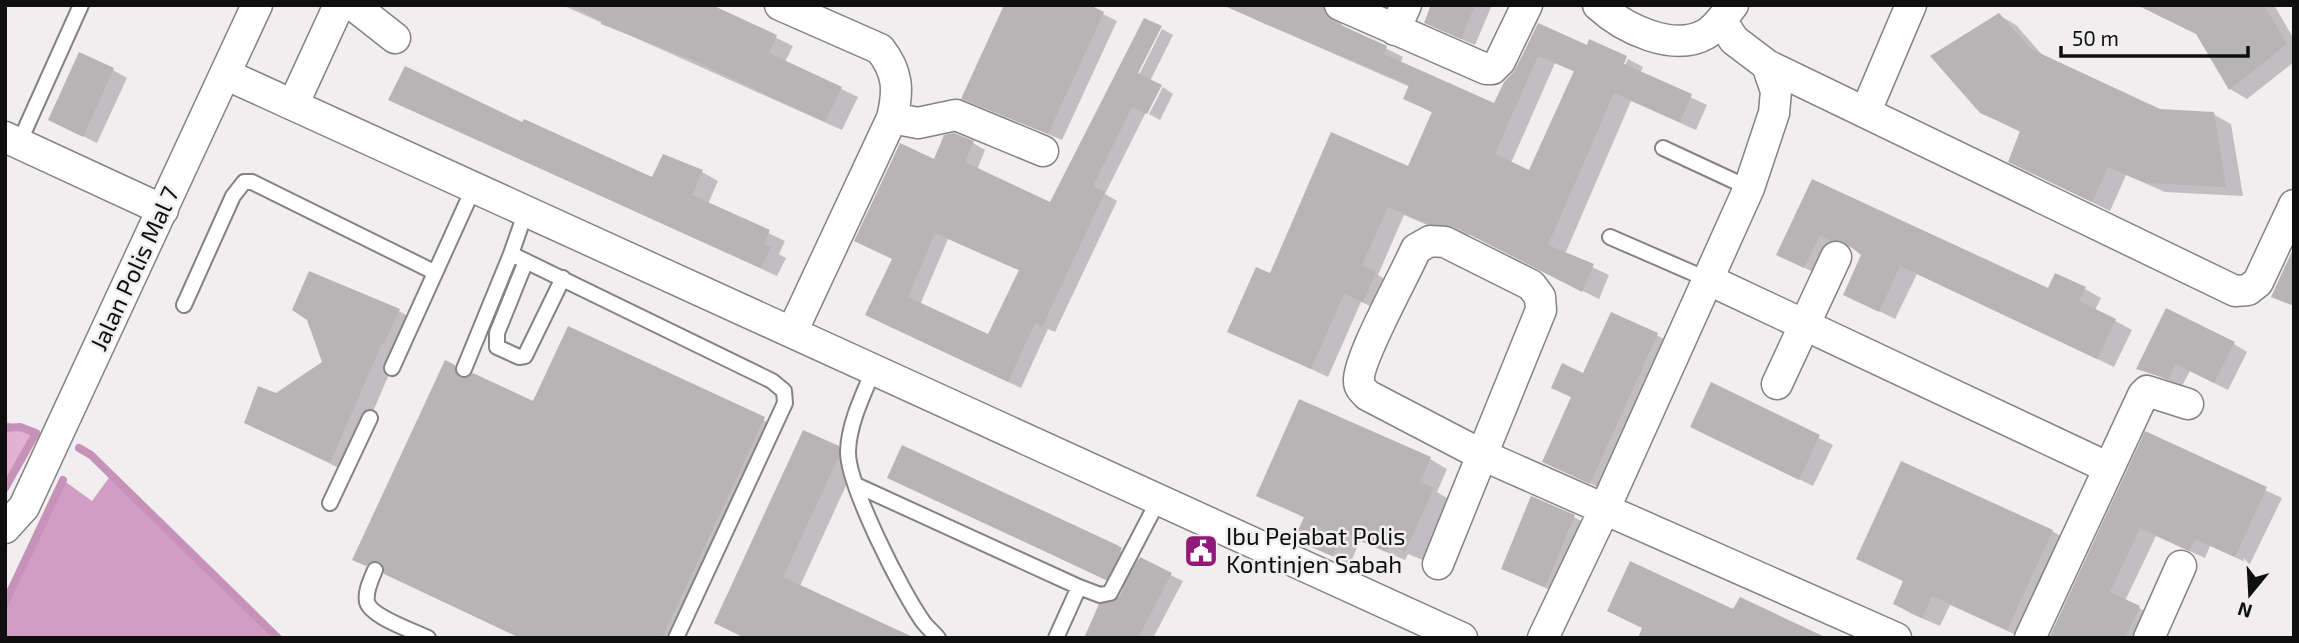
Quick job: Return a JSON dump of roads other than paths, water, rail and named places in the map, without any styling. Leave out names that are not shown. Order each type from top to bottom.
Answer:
[{"type":"street","name":"Jalan Polis Mal 7","points":[[5,528],[24,507],[257,5]]},
{"type":"street","points":[[293,105],[339,5]]},
{"type":"street","points":[[353,5],[395,38]]},
{"type":"street","points":[[780,5],[880,49],[891,64],[898,87],[892,118],[792,332]]},
{"type":"street","points":[[1340,5],[1401,17],[1478,66],[1492,69],[1500,61],[1527,5]]},
{"type":"street","points":[[1598,5],[1627,27],[1662,38],[1692,40],[1708,33],[1727,13]]},
{"type":"street","points":[[1866,111],[1910,5]]},
{"type":"street","points":[[1727,13],[1734,40],[1767,65],[2235,291],[2248,290],[2258,282],[2294,205]]},
{"type":"street","points":[[1543,638],[1605,508],[1749,187],[1774,113],[1776,91],[1767,65]]},
{"type":"street","points":[[225,74],[1462,638]]},
{"type":"street","points":[[892,118],[918,123],[956,115],[1043,151]]},
{"type":"street","points":[[12,140],[163,210]]},
{"type":"street","points":[[1438,564],[1482,455],[1541,310],[1540,297],[1531,285],[1445,242],[1430,241],[1416,249],[1364,354],[1358,378],[1360,387],[1367,395],[1482,455],[1896,638]]},
{"type":"street","points":[[1777,384],[1836,257]]},
{"type":"street","points":[[1709,280],[1804,327],[2109,468]]},
{"type":"street","points":[[2030,638],[2147,391],[2188,404]]},
{"type":"street","points":[[2149,638],[2181,566]]},
{"type":"lane","points":[[12,140],[81,5]]},
{"type":"lane","points":[[1663,148],[1749,187]]},
{"type":"lane","points":[[184,305],[233,196],[244,182],[252,182],[434,272]]},
{"type":"lane","points":[[392,368],[474,187]]},
{"type":"lane","points":[[464,369],[526,211]]},
{"type":"lane","points":[[1610,237],[1709,280]]},
{"type":"lane","points":[[511,254],[772,381],[784,391],[785,403],[676,638]]},
{"type":"lane","points":[[526,261],[496,333],[497,347],[519,357],[525,356],[563,278]]},
{"type":"lane","points":[[874,369],[859,402],[848,452],[856,485],[913,606],[939,638]]},
{"type":"lane","points":[[330,503],[370,418]]},
{"type":"lane","points":[[856,485],[1100,595],[1110,593],[1158,499]]},
{"type":"lane","points":[[375,570],[367,592],[368,605],[377,614],[428,638]]},
{"type":"lane","points":[[1056,638],[1079,587]]},
{"type":"waterway","points":[[5,428],[20,427],[36,433],[5,488]]},
{"type":"waterway","points":[[79,448],[91,455],[278,638]]},
{"type":"waterway","points":[[5,603],[63,480]]},
{"type":"place","name":"Ibu Pejabat Polis Kontinjen Sabah","points":[[1201,551]]}]
